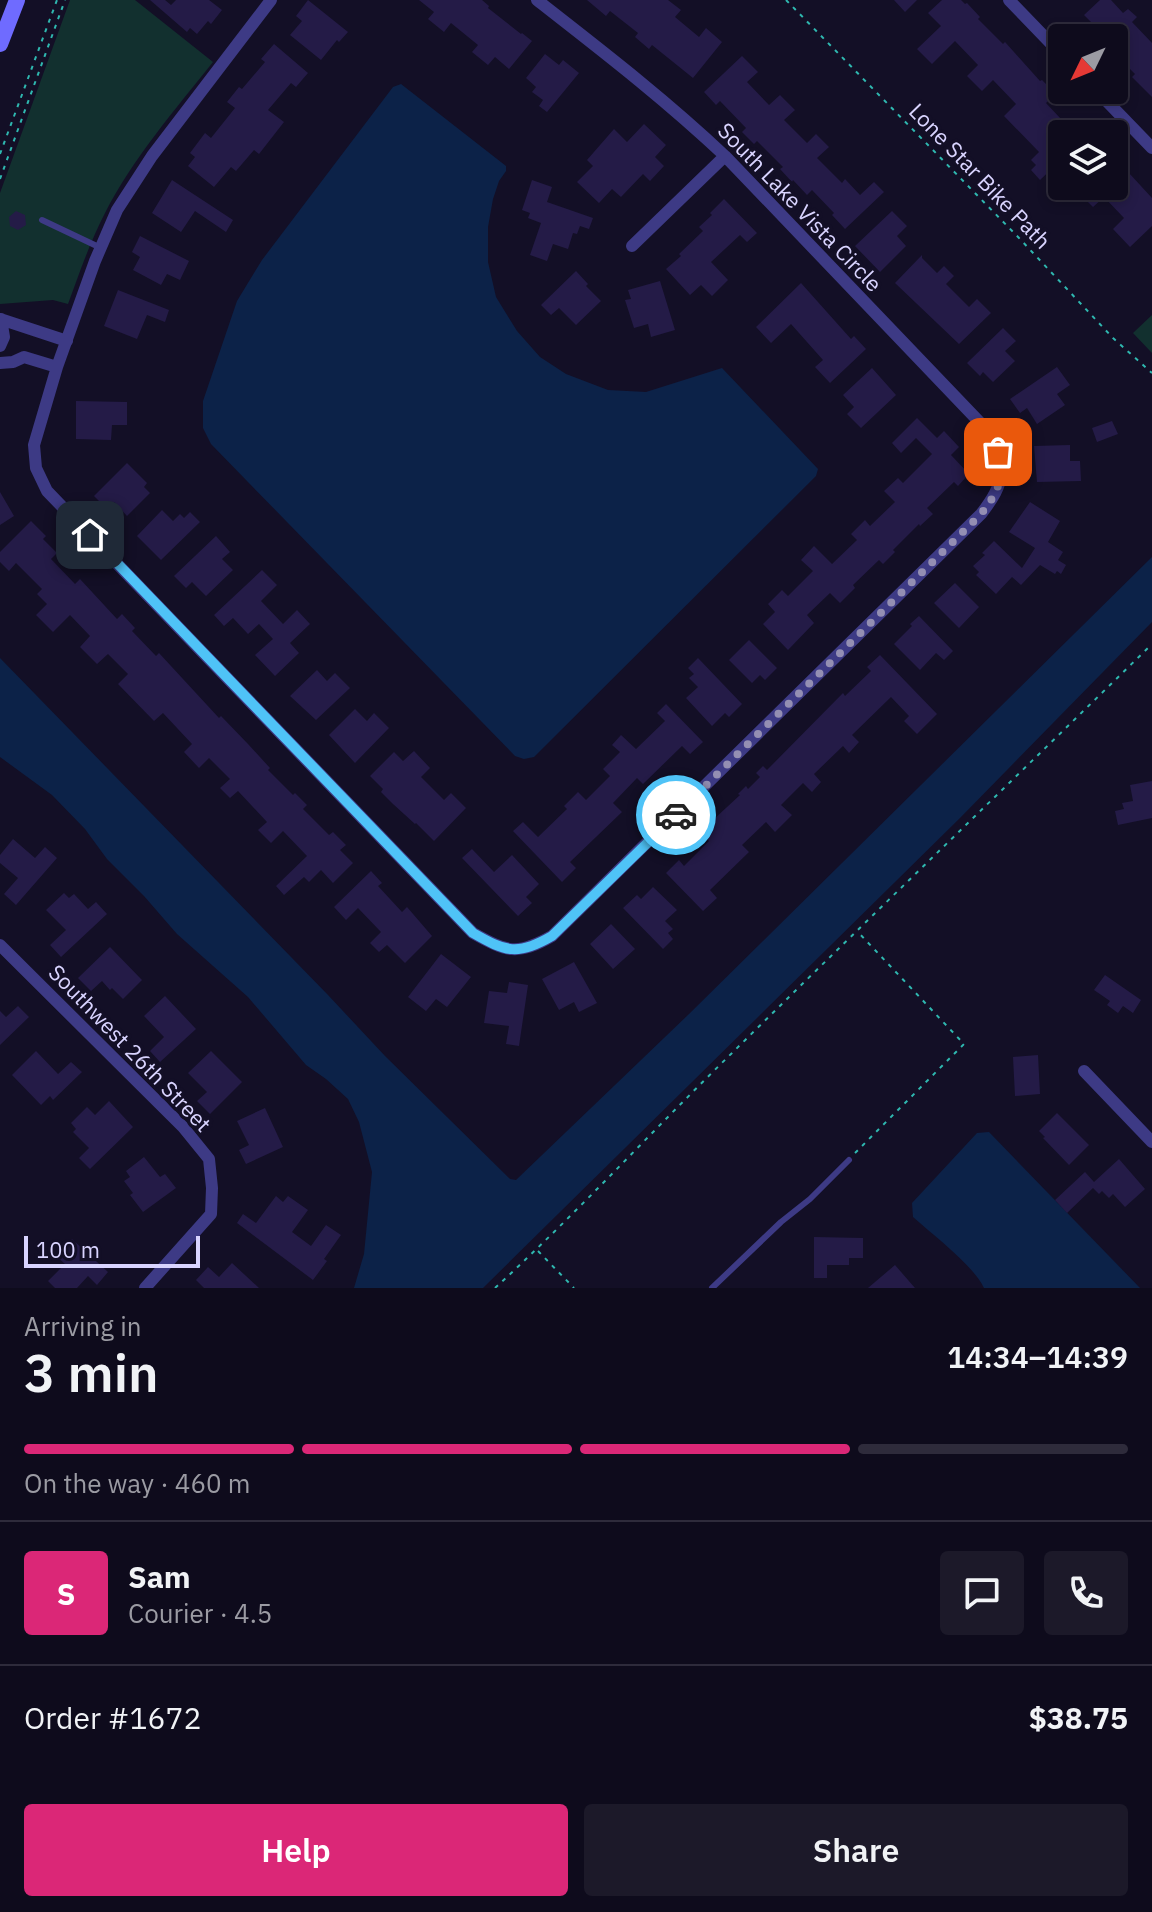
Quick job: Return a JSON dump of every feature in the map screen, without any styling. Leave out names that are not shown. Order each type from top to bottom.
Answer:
[{"type":"main road","points":[[0,44],[17,0]]},
{"type":"street","points":[[67,341],[1,319],[4,337],[0,346],[57,367],[67,341],[101,248],[117,210],[152,156],[271,0]]},
{"type":"street","name":"South Lake Vista Circle","points":[[57,367],[34,445],[36,468],[47,491],[473,933],[497,947],[517,950],[531,948],[552,936],[981,514],[996,495],[1002,470],[988,431],[725,156],[694,126],[537,0]]},
{"type":"street","points":[[1009,0],[1048,40]]},
{"type":"street","points":[[1110,104],[1152,148]]},
{"type":"street","points":[[632,246],[725,156]]},
{"type":"street","points":[[0,363],[24,357]]},
{"type":"street","name":"Southwest 26th Street","points":[[0,945],[183,1127],[209,1159],[211,1214],[145,1288]]},
{"type":"street","points":[[1084,1071],[1152,1142]]},
{"type":"lane","points":[[42,220],[101,248]]},
{"type":"lane","points":[[712,1288],[849,1160]]},
{"type":"path","points":[[0,154],[57,0]]},
{"type":"path","points":[[0,179],[65,0]]},
{"type":"path","name":"Lone Star Bike Path","points":[[786,0],[1113,338],[1152,373]]},
{"type":"path","points":[[495,1288],[1152,644]]},
{"type":"path","points":[[849,1160],[964,1044],[857,930]]},
{"type":"path","points":[[537,1250],[574,1288]]},
{"type":"green space","points":[[70,0],[135,0],[213,62],[155,135],[116,193],[94,235],[68,304],[53,300],[0,304],[0,193]]},
{"type":"green space","points":[[1152,315],[1152,353],[1133,333]]},
{"type":"water","points":[[401,84],[506,166],[493,199],[488,227],[488,262],[496,297],[517,331],[540,357],[566,374],[608,390],[646,392],[722,368],[818,469],[816,476],[534,757],[524,759],[515,756],[211,444],[203,428],[203,401],[237,301],[262,260],[393,87]]},
{"type":"water","points":[[1152,557],[1152,622],[960,818],[483,1288],[354,1288],[364,1254],[372,1172],[359,1122],[348,1099],[306,1065],[248,997],[177,934],[52,795],[0,757],[0,658],[385,1056],[510,1179],[516,1180],[689,1014]]},
{"type":"water","points":[[989,1132],[1140,1288],[984,1288],[962,1260],[913,1217],[912,1203],[977,1133]]},
{"type":"building","points":[[150,0],[165,0],[171,5],[176,0],[209,0],[222,10],[211,24],[208,21],[197,34],[190,28],[187,32]]},
{"type":"building","points":[[308,0],[348,32],[321,60],[290,35],[302,21],[296,16]]},
{"type":"building","points":[[419,0],[482,0],[532,41],[509,69],[495,57],[488,65],[472,52],[478,45],[451,23],[444,32],[428,19],[434,12]]},
{"type":"building","points":[[587,0],[668,0],[681,10],[675,17],[699,37],[706,28],[722,42],[693,78],[652,45],[649,49],[635,37],[638,33],[610,11],[606,16]]},
{"type":"building","points":[[894,0],[917,0],[905,12]]},
{"type":"building","points":[[942,0],[967,3],[980,17],[978,19],[1048,86],[1046,103],[1062,120],[1048,120],[1048,172],[1040,180],[1031,170],[1036,165],[1031,160],[1039,152],[1004,116],[1016,104],[993,80],[982,91],[967,76],[978,65],[955,41],[932,64],[917,49],[941,26],[928,13]]},
{"type":"building","points":[[1100,0],[1111,0],[1123,13],[1128,9],[1137,17],[1132,22],[1152,43],[1152,97],[1132,77],[1135,74],[1128,67],[1128,24],[1093,24],[1084,15]]},
{"type":"building","points":[[274,44],[308,73],[296,87],[291,83],[268,110],[284,122],[259,154],[254,150],[236,171],[231,167],[214,187],[188,166],[195,157],[190,153],[205,133],[211,138],[235,108],[227,102],[265,62],[261,59]]},
{"type":"building","points":[[545,54],[559,65],[563,60],[579,73],[547,112],[539,106],[543,100],[532,92],[536,87],[526,78]]},
{"type":"building","points":[[742,56],[758,72],[747,82],[769,105],[780,95],[795,110],[784,120],[807,143],[816,134],[829,147],[817,158],[842,183],[845,179],[860,195],[874,182],[884,192],[845,229],[812,190],[807,195],[792,182],[780,169],[783,167],[757,141],[754,144],[742,132],[746,128],[720,101],[716,105],[704,92]]},
{"type":"building","points":[[644,124],[666,145],[655,157],[664,166],[650,181],[643,174],[621,197],[612,189],[599,203],[577,182],[593,166],[587,160],[614,129],[627,142]]},
{"type":"building","points":[[1128,169],[1152,198],[1152,226],[1130,247],[1113,229],[1124,218],[1107,200],[1128,200]]},
{"type":"building","points":[[172,180],[233,220],[226,232],[195,211],[181,232],[152,213]]},
{"type":"building","points":[[532,180],[552,187],[547,202],[593,218],[589,229],[580,226],[577,234],[573,233],[568,249],[553,244],[547,261],[530,255],[541,223],[528,218],[530,213],[522,210]]},
{"type":"building","points":[[724,199],[757,233],[747,242],[740,235],[711,262],[728,280],[712,296],[701,285],[690,295],[666,269],[703,231],[699,227]]},
{"type":"building","points":[[1086,200],[1101,200],[1093,207]]},
{"type":"building","points":[[16,211],[25,215],[26,225],[18,230],[10,226],[9,217]]},
{"type":"building","points":[[892,211],[907,226],[897,236],[906,246],[880,272],[855,246]]},
{"type":"building","points":[[140,236],[189,261],[180,280],[167,274],[161,285],[133,270],[140,257],[132,252]]},
{"type":"building","points":[[922,255],[937,273],[944,266],[954,276],[946,284],[969,307],[977,299],[991,313],[959,344],[895,283]]},
{"type":"building","points":[[576,271],[601,301],[576,325],[559,308],[551,315],[541,305]]},
{"type":"building","points":[[660,281],[675,330],[651,337],[648,324],[634,328],[625,300],[631,299],[628,290]]},
{"type":"building","points":[[801,283],[851,339],[854,336],[866,349],[830,383],[815,367],[823,360],[791,324],[771,343],[756,327]]},
{"type":"building","points":[[118,290],[169,310],[165,322],[147,315],[137,339],[104,326]]},
{"type":"building","points":[[1003,328],[1016,341],[1005,351],[1015,361],[993,382],[983,372],[980,376],[967,363]]},
{"type":"building","points":[[1057,367],[1070,385],[1057,394],[1065,405],[1037,424],[1027,408],[1020,413],[1010,399]]},
{"type":"building","points":[[872,368],[896,395],[861,428],[847,414],[854,407],[843,395]]},
{"type":"building","points":[[76,401],[127,402],[127,425],[112,425],[111,440],[76,439]]},
{"type":"building","points":[[917,418],[937,438],[944,431],[959,447],[951,455],[969,474],[958,486],[954,482],[927,508],[933,514],[893,550],[895,552],[883,564],[879,560],[853,585],[855,588],[840,603],[830,593],[807,615],[814,623],[788,650],[763,624],[775,612],[768,604],[782,590],[788,596],[813,571],[801,560],[814,546],[832,564],[857,540],[851,534],[865,520],[870,526],[895,502],[884,491],[898,478],[903,483],[932,454],[916,438],[901,453],[892,443]]},
{"type":"building","points":[[1112,421],[1118,434],[1097,442],[1092,428]]},
{"type":"building","points":[[1070,445],[1070,461],[1080,461],[1081,481],[1037,482],[1034,446]]},
{"type":"building","points":[[127,463],[147,483],[144,487],[150,493],[127,516],[114,502],[107,509],[94,496]]},
{"type":"building","points":[[0,492],[14,516],[0,525]]},
{"type":"building","points":[[1030,502],[1060,521],[1048,542],[1063,552],[1058,560],[1066,565],[1061,574],[1057,571],[1055,574],[1040,565],[1021,585],[1012,577],[996,594],[976,575],[979,572],[973,566],[994,541],[1022,568],[1035,548],[1009,532]]},
{"type":"building","points":[[162,510],[173,521],[180,514],[184,518],[190,512],[200,522],[161,560],[137,536]]},
{"type":"building","points":[[31,521],[57,553],[51,559],[75,584],[80,579],[117,619],[122,614],[135,628],[132,631],[156,656],[159,653],[219,718],[221,716],[248,744],[270,768],[268,770],[307,805],[303,809],[329,835],[333,832],[346,845],[340,850],[353,863],[333,883],[321,870],[309,882],[304,877],[284,895],[276,886],[307,856],[283,831],[271,843],[258,830],[267,822],[238,791],[230,798],[220,788],[230,779],[209,758],[199,768],[184,752],[192,744],[163,713],[154,721],[118,684],[128,674],[108,654],[97,664],[80,647],[90,636],[70,615],[53,632],[36,615],[47,604],[37,594],[42,589],[16,563],[9,571],[0,562],[0,552]]},
{"type":"building","points":[[216,536],[230,552],[222,559],[233,570],[206,596],[192,582],[186,588],[174,576]]},
{"type":"building","points":[[262,570],[277,585],[261,601],[283,624],[297,610],[310,624],[290,643],[299,653],[275,676],[255,655],[273,639],[259,624],[248,634],[233,618],[224,626],[214,615]]},
{"type":"building","points":[[955,583],[979,607],[959,628],[934,603]]},
{"type":"building","points":[[919,616],[953,651],[944,660],[936,653],[920,670],[894,644]]},
{"type":"building","points":[[749,640],[777,668],[765,680],[760,675],[752,683],[729,660]]},
{"type":"building","points":[[880,655],[937,714],[917,734],[904,721],[909,716],[891,697],[852,735],[859,742],[849,753],[843,746],[814,774],[821,782],[812,792],[803,783],[781,805],[792,815],[775,832],[766,822],[742,845],[749,852],[710,890],[717,898],[703,911],[666,873],[679,860],[684,866],[709,841],[700,832],[746,786],[748,789],[760,777],[756,773],[763,766],[767,770],[843,693],[845,696],[871,671],[867,667]]},
{"type":"building","points":[[698,658],[742,704],[729,717],[725,713],[712,726],[686,698],[698,687],[689,678],[694,674],[688,668]]},
{"type":"building","points":[[317,670],[327,681],[335,673],[350,688],[316,720],[290,696]]},
{"type":"building","points":[[666,704],[703,742],[690,754],[682,746],[643,784],[637,778],[613,803],[622,812],[570,862],[576,868],[562,882],[513,831],[523,822],[538,837],[567,809],[564,806],[578,792],[586,800],[610,776],[603,769],[620,752],[612,745],[621,735],[636,749],[665,721],[657,713]]},
{"type":"building","points":[[355,709],[367,721],[374,713],[389,728],[355,763],[329,735]]},
{"type":"building","points":[[414,751],[430,768],[421,777],[444,800],[451,793],[466,808],[434,841],[381,792],[383,789],[370,776],[394,752],[403,761]]},
{"type":"building","points":[[1152,781],[1152,818],[1118,825],[1115,811],[1124,809],[1122,803],[1133,801],[1130,785]]},
{"type":"building","points":[[13,839],[35,858],[45,847],[57,858],[16,905],[4,894],[18,878],[0,863],[0,855]]},
{"type":"building","points":[[472,849],[494,872],[512,855],[539,884],[526,897],[532,903],[518,916],[462,858]]},
{"type":"building","points":[[371,871],[382,883],[378,886],[402,912],[407,907],[432,936],[405,963],[387,945],[379,952],[370,943],[381,932],[358,908],[346,920],[334,907]]},
{"type":"building","points":[[653,887],[677,910],[665,921],[673,929],[668,933],[673,939],[663,949],[623,908],[637,895],[641,899]]},
{"type":"building","points":[[64,893],[69,898],[74,894],[88,909],[96,902],[107,914],[61,957],[50,945],[66,930],[46,910]]},
{"type":"building","points":[[611,924],[635,949],[613,969],[590,944]]},
{"type":"building","points":[[110,947],[142,980],[123,999],[102,981],[91,991],[78,978]]},
{"type":"building","points":[[441,954],[471,977],[447,1007],[436,999],[426,1011],[408,997]]},
{"type":"building","points":[[574,962],[597,1003],[579,1012],[574,1002],[559,1010],[542,979]]},
{"type":"building","points":[[1105,975],[1141,1000],[1133,1013],[1123,1006],[1118,1013],[1107,1005],[1110,1001],[1094,990]]},
{"type":"building","points":[[509,982],[528,985],[519,1046],[506,1044],[509,1026],[484,1023],[489,991],[507,993]]},
{"type":"building","points":[[165,996],[196,1029],[160,1062],[150,1051],[164,1037],[144,1016]]},
{"type":"building","points":[[18,1006],[29,1017],[0,1045],[0,1011],[6,1017]]},
{"type":"building","points":[[36,1051],[58,1074],[71,1062],[82,1072],[53,1100],[50,1096],[41,1105],[12,1075]]},
{"type":"building","points":[[211,1051],[242,1082],[210,1114],[197,1101],[207,1092],[188,1073]]},
{"type":"building","points":[[1038,1055],[1040,1094],[1015,1096],[1013,1057]]},
{"type":"building","points":[[109,1101],[133,1127],[90,1169],[79,1158],[89,1148],[73,1132],[76,1129],[71,1123],[87,1107],[95,1115]]},
{"type":"building","points":[[265,1108],[283,1147],[246,1164],[239,1150],[249,1145],[237,1121]]},
{"type":"building","points":[[1057,1113],[1089,1145],[1069,1165],[1039,1131]]},
{"type":"building","points":[[144,1157],[160,1177],[165,1174],[176,1188],[143,1212],[124,1181],[130,1177],[126,1171]]},
{"type":"building","points":[[1119,1159],[1145,1189],[1125,1207],[1113,1194],[1109,1198],[1093,1188],[1067,1213],[1055,1200],[1085,1172],[1094,1182]]},
{"type":"building","points":[[276,1196],[283,1202],[288,1196],[308,1210],[292,1232],[311,1246],[326,1225],[341,1235],[313,1280],[237,1223],[243,1214],[256,1223]]},
{"type":"building","points":[[814,1237],[863,1238],[863,1258],[849,1258],[849,1265],[827,1265],[827,1278],[814,1278]]},
{"type":"building","points":[[72,1239],[108,1272],[97,1285],[88,1276],[77,1288],[55,1288],[48,1281],[65,1264],[56,1256]]},
{"type":"building","points":[[232,1263],[259,1288],[204,1288],[196,1280],[208,1267],[219,1277]]},
{"type":"building","points":[[895,1265],[915,1288],[868,1288]]},
{"type":"way so far","points":[[676,815],[981,514],[996,495],[1002,470],[998,452]]},
{"type":"route","points":[[90,535],[473,933],[497,947],[517,950],[531,948],[552,936],[676,815]]}]
